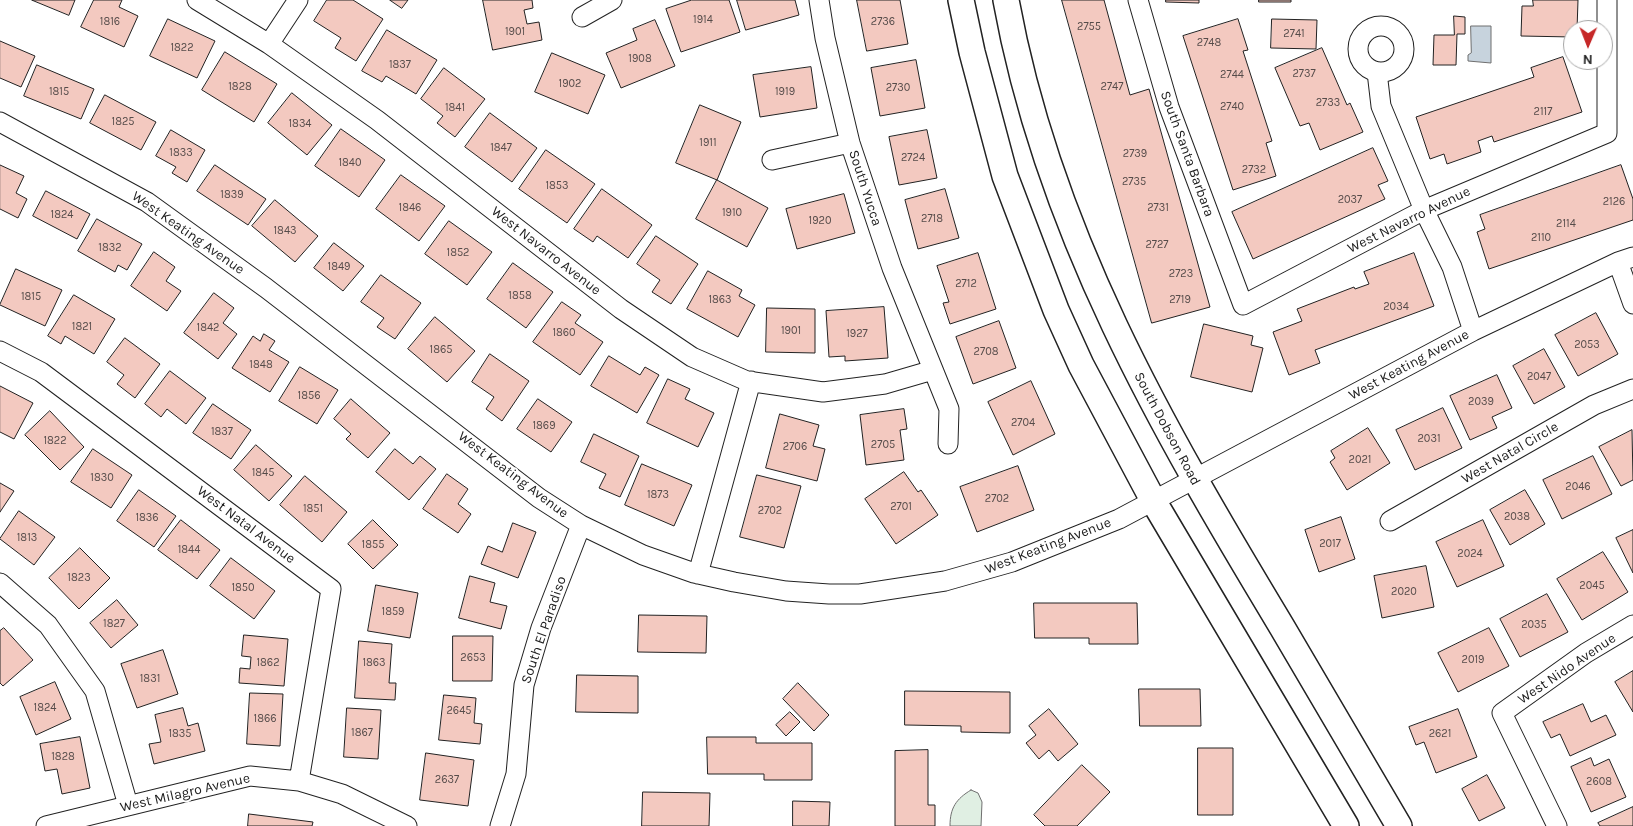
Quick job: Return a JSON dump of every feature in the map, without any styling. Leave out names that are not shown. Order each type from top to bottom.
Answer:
[{"type":"main road","points":[[961,0],[974,60],[1005,176],[1056,310],[1081,365],[1154,502],[1346,826]]},
{"type":"main road","name":"South Dobson Road","points":[[1006,0],[1023,77],[1065,212],[1128,358],[1194,480],[1399,826]]},
{"type":"street","name":"West Navarro Avenue","points":[[197,0],[269,44],[377,120],[621,309],[692,357],[751,381],[823,392],[885,384],[933,370]]},
{"type":"street","points":[[269,44],[298,0]]},
{"type":"street","points":[[582,17],[612,0]]},
{"type":"street","name":"South Yucca","points":[[819,0],[825,38],[850,142],[892,268],[948,409],[948,444]]},
{"type":"street","name":"South Santa Barbara","points":[[1138,0],[1169,107],[1243,305]]},
{"type":"street","name":"West Navarro Avenue","points":[[1243,305],[1424,210],[1607,133],[1607,0]]},
{"type":"street","points":[[1377,72],[1381,106],[1424,210],[1452,268],[1473,331]]},
{"type":"street","name":"West Keating Avenue","points":[[0,122],[146,202],[266,288],[539,498],[581,525],[643,555],[698,574],[795,592],[860,594],[945,581],[1012,562],[1061,544],[1154,502],[1473,331],[1625,259]]},
{"type":"street","points":[[772,160],[850,142]]},
{"type":"street","points":[[1625,259],[1633,304]]},
{"type":"street","name":"West Natal Avenue","points":[[0,351],[41,372],[331,589],[299,781]]},
{"type":"street","points":[[698,574],[751,381]]},
{"type":"street","name":"West Natal Circle","points":[[1390,521],[1594,405],[1633,389]]},
{"type":"street","name":"South El Paradiso","points":[[500,826],[516,774],[524,685],[541,628],[581,525]]},
{"type":"street","points":[[0,583],[48,625],[95,691],[128,805]]},
{"type":"street","name":"West Nido Avenue","points":[[1557,826],[1502,714],[1586,653],[1633,625]]},
{"type":"street","name":"West Milagro Avenue","points":[[46,826],[250,776],[299,781],[342,794],[407,826]]},
{"type":"green space","points":[[971,790],[978,793],[982,802],[981,826],[950,826],[951,814],[955,805],[961,797]]},
{"type":"shaded area","points":[[1471,26],[1491,26],[1491,63],[1468,61],[1468,55],[1471,53]]},
{"type":"building","points":[[32,0],[75,0],[69,15]]},
{"type":"building","points":[[94,0],[122,0],[119,7],[138,16],[124,47],[81,27]]},
{"type":"building","points":[[327,0],[353,0],[383,19],[356,61],[335,48],[341,38],[314,21]]},
{"type":"building","points":[[390,0],[408,0],[402,8]]},
{"type":"building","points":[[483,0],[532,0],[533,8],[524,10],[527,24],[539,22],[542,40],[493,50]]},
{"type":"building","points":[[692,0],[729,0],[740,32],[681,52],[666,9]]},
{"type":"building","points":[[737,0],[795,0],[799,15],[746,30]]},
{"type":"building","points":[[857,0],[900,0],[908,44],[867,51]]},
{"type":"building","points":[[1062,0],[1104,0],[1130,95],[1149,89],[1210,307],[1152,323]]},
{"type":"building","points":[[1166,0],[1199,0],[1199,3],[1166,2]]},
{"type":"building","points":[[1259,0],[1291,0],[1291,2],[1259,2]]},
{"type":"building","points":[[1533,0],[1578,0],[1577,20],[1563,20],[1563,37],[1521,36],[1522,6],[1533,6]]},
{"type":"building","points":[[1454,16],[1465,17],[1465,34],[1457,34],[1456,65],[1433,65],[1434,35],[1454,35]]},
{"type":"building","points":[[168,19],[215,41],[197,78],[150,56]]},
{"type":"building","points":[[1238,19],[1248,50],[1243,51],[1272,141],[1266,143],[1276,176],[1233,190],[1183,36]]},
{"type":"building","points":[[1272,19],[1317,20],[1316,49],[1271,48]]},
{"type":"building","points":[[655,20],[675,66],[621,88],[606,53],[637,40],[633,29]]},
{"type":"building","points":[[387,30],[437,60],[416,94],[386,76],[382,82],[362,71]]},
{"type":"building","points":[[0,41],[35,56],[21,87],[0,78]]},
{"type":"building","points":[[1322,48],[1347,105],[1350,103],[1363,132],[1320,150],[1309,123],[1300,126],[1275,68]]},
{"type":"building","points":[[225,52],[277,84],[254,122],[202,90]]},
{"type":"building","points":[[552,53],[605,75],[588,114],[535,92]]},
{"type":"building","points":[[1563,57],[1563,70],[1567,70],[1582,112],[1494,142],[1492,136],[1478,141],[1481,152],[1447,164],[1444,154],[1430,159],[1416,117],[1534,77],[1531,68]]},
{"type":"building","points":[[916,60],[925,108],[880,116],[871,68]]},
{"type":"building","points":[[37,65],[94,89],[81,119],[24,96]]},
{"type":"building","points":[[811,67],[817,108],[760,117],[753,75]]},
{"type":"building","points":[[444,68],[485,99],[455,137],[437,123],[443,116],[421,99]]},
{"type":"building","points":[[292,93],[332,125],[307,155],[268,123]]},
{"type":"building","points":[[105,95],[156,122],[141,150],[90,123]]},
{"type":"building","points":[[700,105],[741,122],[717,180],[676,163]]},
{"type":"building","points":[[490,113],[537,148],[512,182],[465,147]]},
{"type":"building","points":[[341,129],[385,160],[359,197],[315,166]]},
{"type":"building","points":[[171,130],[205,150],[187,182],[172,173],[176,167],[156,156]]},
{"type":"building","points":[[927,130],[937,178],[899,185],[889,137]]},
{"type":"building","points":[[1373,148],[1388,181],[1378,185],[1385,199],[1253,259],[1232,212]]},
{"type":"building","points":[[546,150],[595,184],[567,223],[519,189]]},
{"type":"building","points":[[0,165],[24,176],[16,193],[27,199],[18,218],[0,209]]},
{"type":"building","points":[[215,165],[266,199],[248,225],[197,191]]},
{"type":"building","points":[[1621,165],[1633,199],[1633,220],[1489,269],[1477,232],[1485,229],[1480,215]]},
{"type":"building","points":[[401,175],[445,206],[419,241],[376,209]]},
{"type":"building","points":[[717,180],[768,208],[747,247],[696,219]]},
{"type":"building","points":[[602,189],[652,225],[628,258],[597,236],[593,242],[574,229]]},
{"type":"building","points":[[945,189],[959,238],[918,249],[905,200]]},
{"type":"building","points":[[46,191],[90,214],[77,239],[33,216]]},
{"type":"building","points":[[844,194],[855,233],[797,249],[786,209]]},
{"type":"building","points":[[275,200],[318,236],[295,262],[252,226]]},
{"type":"building","points":[[97,219],[142,244],[127,270],[118,265],[115,272],[78,251]]},
{"type":"building","points":[[449,221],[492,252],[467,285],[425,254]]},
{"type":"building","points":[[656,236],[698,264],[671,304],[652,292],[660,280],[637,264]]},
{"type":"building","points":[[334,243],[364,266],[343,291],[314,268]]},
{"type":"building","points":[[154,252],[175,267],[166,281],[181,291],[167,311],[131,286]]},
{"type":"building","points":[[978,253],[996,309],[950,324],[943,303],[949,302],[937,266]]},
{"type":"building","points":[[1414,253],[1434,306],[1315,350],[1320,363],[1289,375],[1273,332],[1302,321],[1297,309],[1354,287],[1355,289],[1369,284],[1364,272]]},
{"type":"building","points":[[513,263],[553,292],[526,328],[487,299]]},
{"type":"building","points":[[16,269],[62,290],[45,326],[0,305]]},
{"type":"building","points":[[708,271],[742,290],[739,296],[755,305],[738,337],[687,309]]},
{"type":"building","points":[[381,275],[421,303],[395,339],[377,327],[384,318],[361,302]]},
{"type":"building","points":[[214,293],[234,308],[223,323],[237,334],[218,359],[184,333]]},
{"type":"building","points":[[74,295],[115,319],[94,354],[65,336],[61,344],[48,336]]},
{"type":"building","points":[[562,302],[581,315],[575,323],[603,342],[580,375],[533,342]]},
{"type":"building","points":[[884,307],[888,358],[845,361],[845,356],[829,357],[826,311]]},
{"type":"building","points":[[767,308],[815,309],[815,353],[766,352]]},
{"type":"building","points":[[1596,313],[1618,354],[1578,376],[1555,335]]},
{"type":"building","points":[[435,317],[475,351],[447,382],[408,349]]},
{"type":"building","points":[[999,321],[1016,368],[973,384],[956,337]]},
{"type":"building","points":[[1204,324],[1253,336],[1251,345],[1263,348],[1252,392],[1191,377]]},
{"type":"building","points":[[264,334],[275,341],[269,350],[289,362],[270,392],[232,368],[253,336],[260,341]]},
{"type":"building","points":[[125,338],[160,364],[135,398],[117,384],[124,375],[107,362]]},
{"type":"building","points":[[1544,349],[1565,387],[1534,404],[1513,366]]},
{"type":"building","points":[[490,354],[529,381],[502,421],[486,409],[494,397],[472,382]]},
{"type":"building","points":[[609,356],[640,375],[645,367],[659,375],[637,413],[591,386]]},
{"type":"building","points":[[300,367],[338,390],[317,424],[279,401]]},
{"type":"building","points":[[170,371],[206,398],[186,424],[167,409],[161,417],[145,404]]},
{"type":"building","points":[[1497,375],[1512,408],[1492,417],[1497,428],[1470,440],[1450,396]]},
{"type":"building","points":[[668,379],[690,389],[685,399],[714,413],[698,447],[647,423]]},
{"type":"building","points":[[1031,381],[1055,434],[1013,455],[988,402]]},
{"type":"building","points":[[0,386],[33,403],[14,439],[0,432]]},
{"type":"building","points":[[351,399],[390,433],[368,458],[346,439],[351,434],[334,419]]},
{"type":"building","points":[[538,399],[572,422],[551,452],[517,429]]},
{"type":"building","points":[[213,404],[251,430],[231,459],[193,433]]},
{"type":"building","points":[[1443,408],[1462,448],[1415,470],[1396,430]]},
{"type":"building","points":[[904,409],[907,429],[900,430],[904,460],[866,465],[860,415]]},
{"type":"building","points":[[50,411],[84,447],[60,470],[25,435]]},
{"type":"building","points":[[780,414],[819,425],[813,446],[825,449],[817,481],[766,468]]},
{"type":"building","points":[[1368,428],[1390,463],[1347,490],[1330,462],[1335,458],[1331,451]]},
{"type":"building","points":[[1632,430],[1633,480],[1621,486],[1599,447]]},
{"type":"building","points":[[594,434],[639,456],[620,497],[599,488],[606,474],[581,462]]},
{"type":"building","points":[[256,445],[292,476],[269,501],[234,470]]},
{"type":"building","points":[[93,449],[132,475],[111,508],[71,482]]},
{"type":"building","points":[[395,449],[413,464],[420,456],[436,469],[409,500],[376,472]]},
{"type":"building","points":[[1593,456],[1612,494],[1562,519],[1543,480]]},
{"type":"building","points":[[642,464],[692,485],[674,526],[625,505]]},
{"type":"building","points":[[1018,466],[1034,510],[977,532],[960,487]]},
{"type":"building","points":[[904,472],[918,492],[921,490],[938,515],[896,544],[865,499]]},
{"type":"building","points":[[447,474],[468,489],[458,504],[471,514],[458,533],[423,509]]},
{"type":"building","points":[[757,475],[801,486],[784,548],[740,537]]},
{"type":"building","points":[[305,476],[347,512],[322,542],[280,505]]},
{"type":"building","points":[[0,483],[14,491],[0,512]]},
{"type":"building","points":[[139,490],[176,516],[154,547],[117,521]]},
{"type":"building","points":[[1525,490],[1545,524],[1510,545],[1490,510]]},
{"type":"building","points":[[19,511],[55,537],[34,565],[0,539]]},
{"type":"building","points":[[1341,517],[1355,559],[1319,572],[1305,530]]},
{"type":"building","points":[[181,520],[220,550],[197,579],[158,550]]},
{"type":"building","points":[[373,520],[398,545],[373,569],[348,544]]},
{"type":"building","points":[[1483,520],[1504,566],[1457,587],[1436,542]]},
{"type":"building","points":[[513,523],[536,532],[518,578],[481,564],[488,546],[502,552]]},
{"type":"building","points":[[1633,530],[1633,573],[1616,538]]},
{"type":"building","points":[[80,548],[110,578],[79,609],[49,578]]},
{"type":"building","points":[[1603,552],[1628,592],[1582,620],[1557,579]]},
{"type":"building","points":[[231,558],[275,591],[254,619],[210,586]]},
{"type":"building","points":[[1426,566],[1434,607],[1382,618],[1374,576]]},
{"type":"building","points":[[470,576],[495,583],[490,602],[507,606],[501,629],[459,618]]},
{"type":"building","points":[[376,585],[418,593],[410,638],[368,631]]},
{"type":"building","points":[[1547,594],[1568,632],[1520,657],[1500,619]]},
{"type":"building","points":[[117,600],[138,625],[111,648],[90,623]]},
{"type":"building","points":[[1034,603],[1137,603],[1138,644],[1089,644],[1089,638],[1035,638]]},
{"type":"building","points":[[639,615],[707,616],[706,653],[638,652]]},
{"type":"building","points":[[4,628],[33,660],[3,686],[0,683],[0,631]]},
{"type":"building","points":[[1489,628],[1509,666],[1458,692],[1438,653]]},
{"type":"building","points":[[244,635],[288,639],[284,686],[239,683],[240,668],[250,669],[251,657],[242,656]]},
{"type":"building","points":[[453,636],[493,636],[492,681],[453,681]]},
{"type":"building","points":[[359,641],[392,644],[389,683],[396,683],[395,700],[355,698]]},
{"type":"building","points":[[163,650],[178,694],[137,708],[121,664]]},
{"type":"building","points":[[1633,671],[1633,712],[1615,682]]},
{"type":"building","points":[[577,675],[638,676],[638,713],[576,712]]},
{"type":"building","points":[[55,682],[71,719],[36,735],[20,697]]},
{"type":"building","points":[[798,683],[829,715],[814,731],[783,699]]},
{"type":"building","points":[[1139,689],[1200,689],[1201,726],[1140,726]]},
{"type":"building","points":[[905,691],[1010,692],[1010,733],[961,732],[961,726],[905,725]]},
{"type":"building","points":[[250,693],[283,694],[280,746],[247,744]]},
{"type":"building","points":[[444,695],[476,698],[474,723],[482,724],[480,744],[439,740]]},
{"type":"building","points":[[1583,704],[1591,722],[1606,715],[1616,735],[1570,756],[1560,734],[1551,738],[1543,722]]},
{"type":"building","points":[[183,708],[188,726],[198,723],[205,751],[154,764],[149,744],[161,742],[155,715]]},
{"type":"building","points":[[347,708],[381,710],[378,759],[344,757]]},
{"type":"building","points":[[1049,709],[1078,744],[1058,761],[1049,750],[1039,759],[1026,743],[1036,735],[1029,726]]},
{"type":"building","points":[[1458,709],[1477,757],[1436,773],[1424,742],[1416,745],[1409,727]]},
{"type":"building","points":[[790,712],[800,722],[786,736],[776,725]]},
{"type":"building","points":[[80,737],[90,788],[62,794],[57,769],[45,771],[40,744]]},
{"type":"building","points":[[707,737],[756,737],[756,743],[812,743],[812,780],[764,780],[764,774],[708,774]]},
{"type":"building","points":[[1198,748],[1233,748],[1233,815],[1198,815]]},
{"type":"building","points":[[928,750],[928,805],[935,805],[935,826],[895,826],[895,751]]},
{"type":"building","points":[[426,753],[474,760],[468,806],[420,800]]},
{"type":"building","points":[[1591,758],[1594,766],[1609,759],[1626,797],[1591,812],[1571,767]]},
{"type":"building","points":[[1082,765],[1110,792],[1077,826],[1045,826],[1034,815]]},
{"type":"building","points":[[1487,775],[1505,808],[1479,821],[1462,789]]},
{"type":"building","points":[[643,792],[710,793],[709,826],[642,826]]},
{"type":"building","points":[[793,801],[830,802],[829,826],[793,826]]},
{"type":"building","points":[[1633,807],[1633,826],[1600,826],[1598,823]]},
{"type":"building","points":[[249,814],[313,822],[312,826],[248,826]]}]
